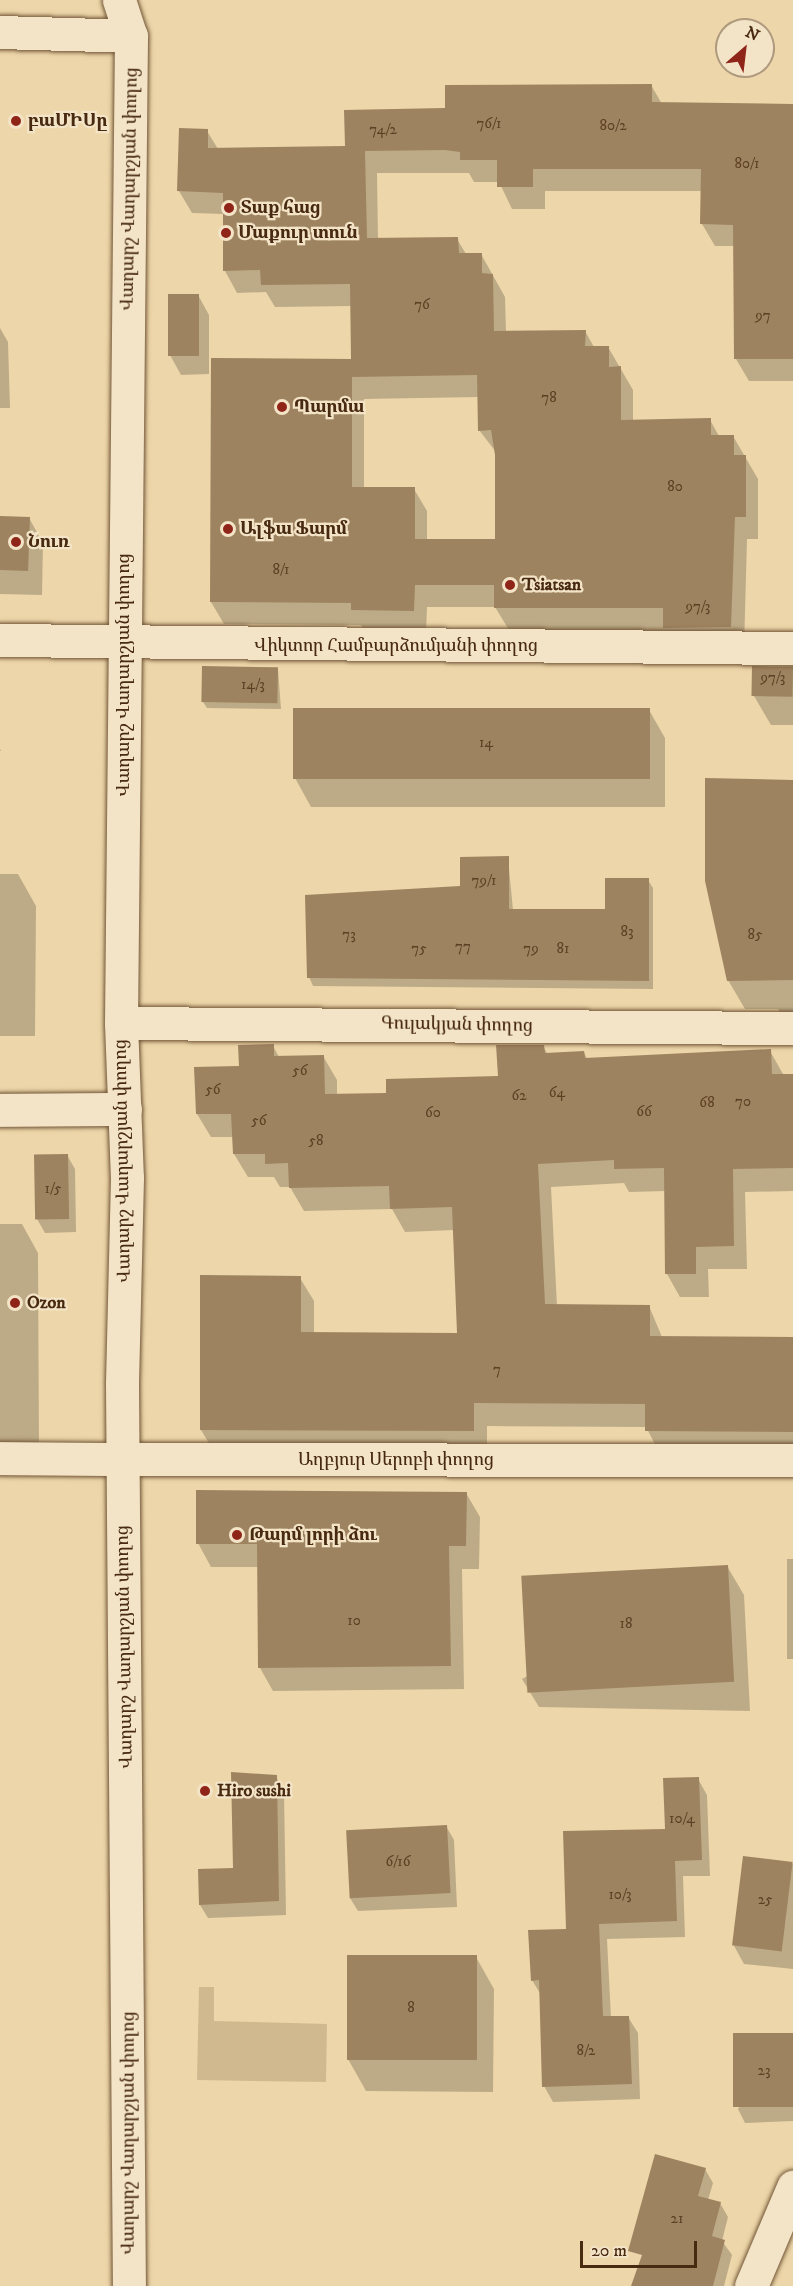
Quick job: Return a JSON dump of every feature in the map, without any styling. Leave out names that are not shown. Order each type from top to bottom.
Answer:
[{"type":"street","name":"Վաղարշ Վաղարշյան փողոց","points":[[118,0],[131,36]]},
{"type":"street","name":"Վաղարշ Վաղարշյան փողոց","points":[[129,2286],[122,1459],[125,1109],[122,1023],[131,36],[134,0]]},
{"type":"street","points":[[0,32],[131,36]]},
{"type":"street","name":"Վիկտոր Համբարձումյանի փողոց","points":[[0,640],[793,648]]},
{"type":"street","name":"Գուլակյան փողոց","points":[[122,1023],[793,1028]]},
{"type":"street","points":[[0,1110],[125,1109]]},
{"type":"street","name":"Աղբյուր Սերոբի փողոց","points":[[0,1458],[793,1460]]},
{"type":"street","points":[[751,2286],[793,2187]]},
{"type":"shaded area","points":[[199,1987],[214,1987],[214,2021],[327,2024],[326,2082],[197,2080]]},
{"type":"building","points":[[652,84],[652,102],[793,104],[793,359],[734,359],[733,225],[700,224],[701,169],[533,169],[533,187],[497,187],[497,160],[460,160],[460,152],[445,150],[365,151],[367,238],[458,237],[459,253],[482,253],[482,273],[493,274],[494,331],[586,330],[585,346],[609,346],[609,367],[621,366],[621,420],[711,418],[711,435],[734,435],[734,455],[746,455],[746,517],[735,517],[731,627],[663,628],[663,608],[494,608],[494,585],[415,585],[414,611],[351,610],[351,603],[210,602],[211,358],[351,359],[350,284],[261,285],[260,270],[223,271],[223,193],[177,191],[179,128],[208,129],[208,148],[345,146],[344,110],[445,108],[445,85]],"holes":[[[477,375],[478,431],[491,430],[495,455],[495,539],[415,539],[415,487],[352,487],[352,377]]]},
{"type":"building","points":[[168,294],[199,294],[199,356],[168,356]]},
{"type":"building","points":[[0,516],[30,517],[28,571],[0,570]]},
{"type":"building","points":[[202,666],[278,667],[277,703],[201,702]]},
{"type":"building","points":[[752,666],[793,667],[792,697],[751,696]]},
{"type":"building","points":[[293,708],[650,708],[650,779],[293,779]]},
{"type":"building","points":[[705,778],[793,780],[793,980],[727,981],[705,881]]},
{"type":"building","points":[[509,856],[509,909],[605,909],[605,878],[649,878],[649,981],[307,978],[305,895],[460,886],[460,857]]},
{"type":"building","points":[[274,1044],[274,1056],[324,1055],[325,1094],[386,1093],[386,1079],[498,1076],[496,1045],[544,1045],[545,1053],[584,1051],[585,1058],[771,1049],[772,1074],[793,1074],[793,1168],[733,1169],[734,1246],[696,1247],[696,1274],[665,1274],[664,1168],[614,1169],[614,1160],[538,1164],[545,1304],[650,1305],[650,1336],[793,1337],[793,1432],[645,1431],[645,1404],[474,1403],[474,1431],[200,1430],[200,1275],[301,1276],[301,1332],[457,1333],[452,1207],[390,1209],[389,1186],[289,1188],[288,1163],[265,1164],[265,1154],[233,1154],[231,1114],[196,1114],[194,1067],[239,1066],[238,1045]]},
{"type":"building","points":[[68,1154],[69,1219],[35,1220],[34,1155]]},
{"type":"building","points":[[196,1490],[467,1492],[466,1546],[449,1546],[451,1666],[258,1668],[257,1544],[196,1544]]},
{"type":"building","points":[[728,1565],[734,1682],[527,1693],[521,1576]]},
{"type":"building","points":[[231,1772],[277,1775],[279,1901],[199,1905],[198,1869],[233,1868]]},
{"type":"building","points":[[699,1777],[702,1860],[675,1861],[677,1921],[599,1924],[603,2016],[629,2016],[632,2084],[542,2087],[539,1980],[531,1981],[528,1930],[566,1929],[563,1831],[665,1829],[663,1778]]},
{"type":"building","points":[[447,1825],[451,1893],[350,1898],[346,1830]]},
{"type":"building","points":[[743,1856],[793,1862],[782,1951],[732,1945]]},
{"type":"building","points":[[347,1955],[477,1955],[477,2060],[347,2060]]},
{"type":"building","points":[[733,2033],[793,2033],[793,2107],[733,2107]]},
{"type":"building","points":[[655,2154],[706,2168],[698,2196],[721,2202],[712,2236],[725,2240],[713,2286],[631,2286],[642,2255],[628,2251]]},
{"type":"place","name":"բաՄԻՍը","points":[[16,121]]},
{"type":"place","name":"Տաք հաց","points":[[229,208]]},
{"type":"place","name":"Մաքուր տուն","points":[[226,233]]},
{"type":"place","name":"Պարմա","points":[[282,407]]},
{"type":"place","name":"Ալֆա Ֆարմ","points":[[228,529]]},
{"type":"place","name":"Նուռ","points":[[16,542]]},
{"type":"place","name":"Tsiatsan","points":[[510,585]]},
{"type":"place","name":"Ozon","points":[[15,1303]]},
{"type":"place","name":"Թարմ լորի ձու","points":[[237,1535]]},
{"type":"place","name":"Hiro sushi","points":[[205,1791]]}]
